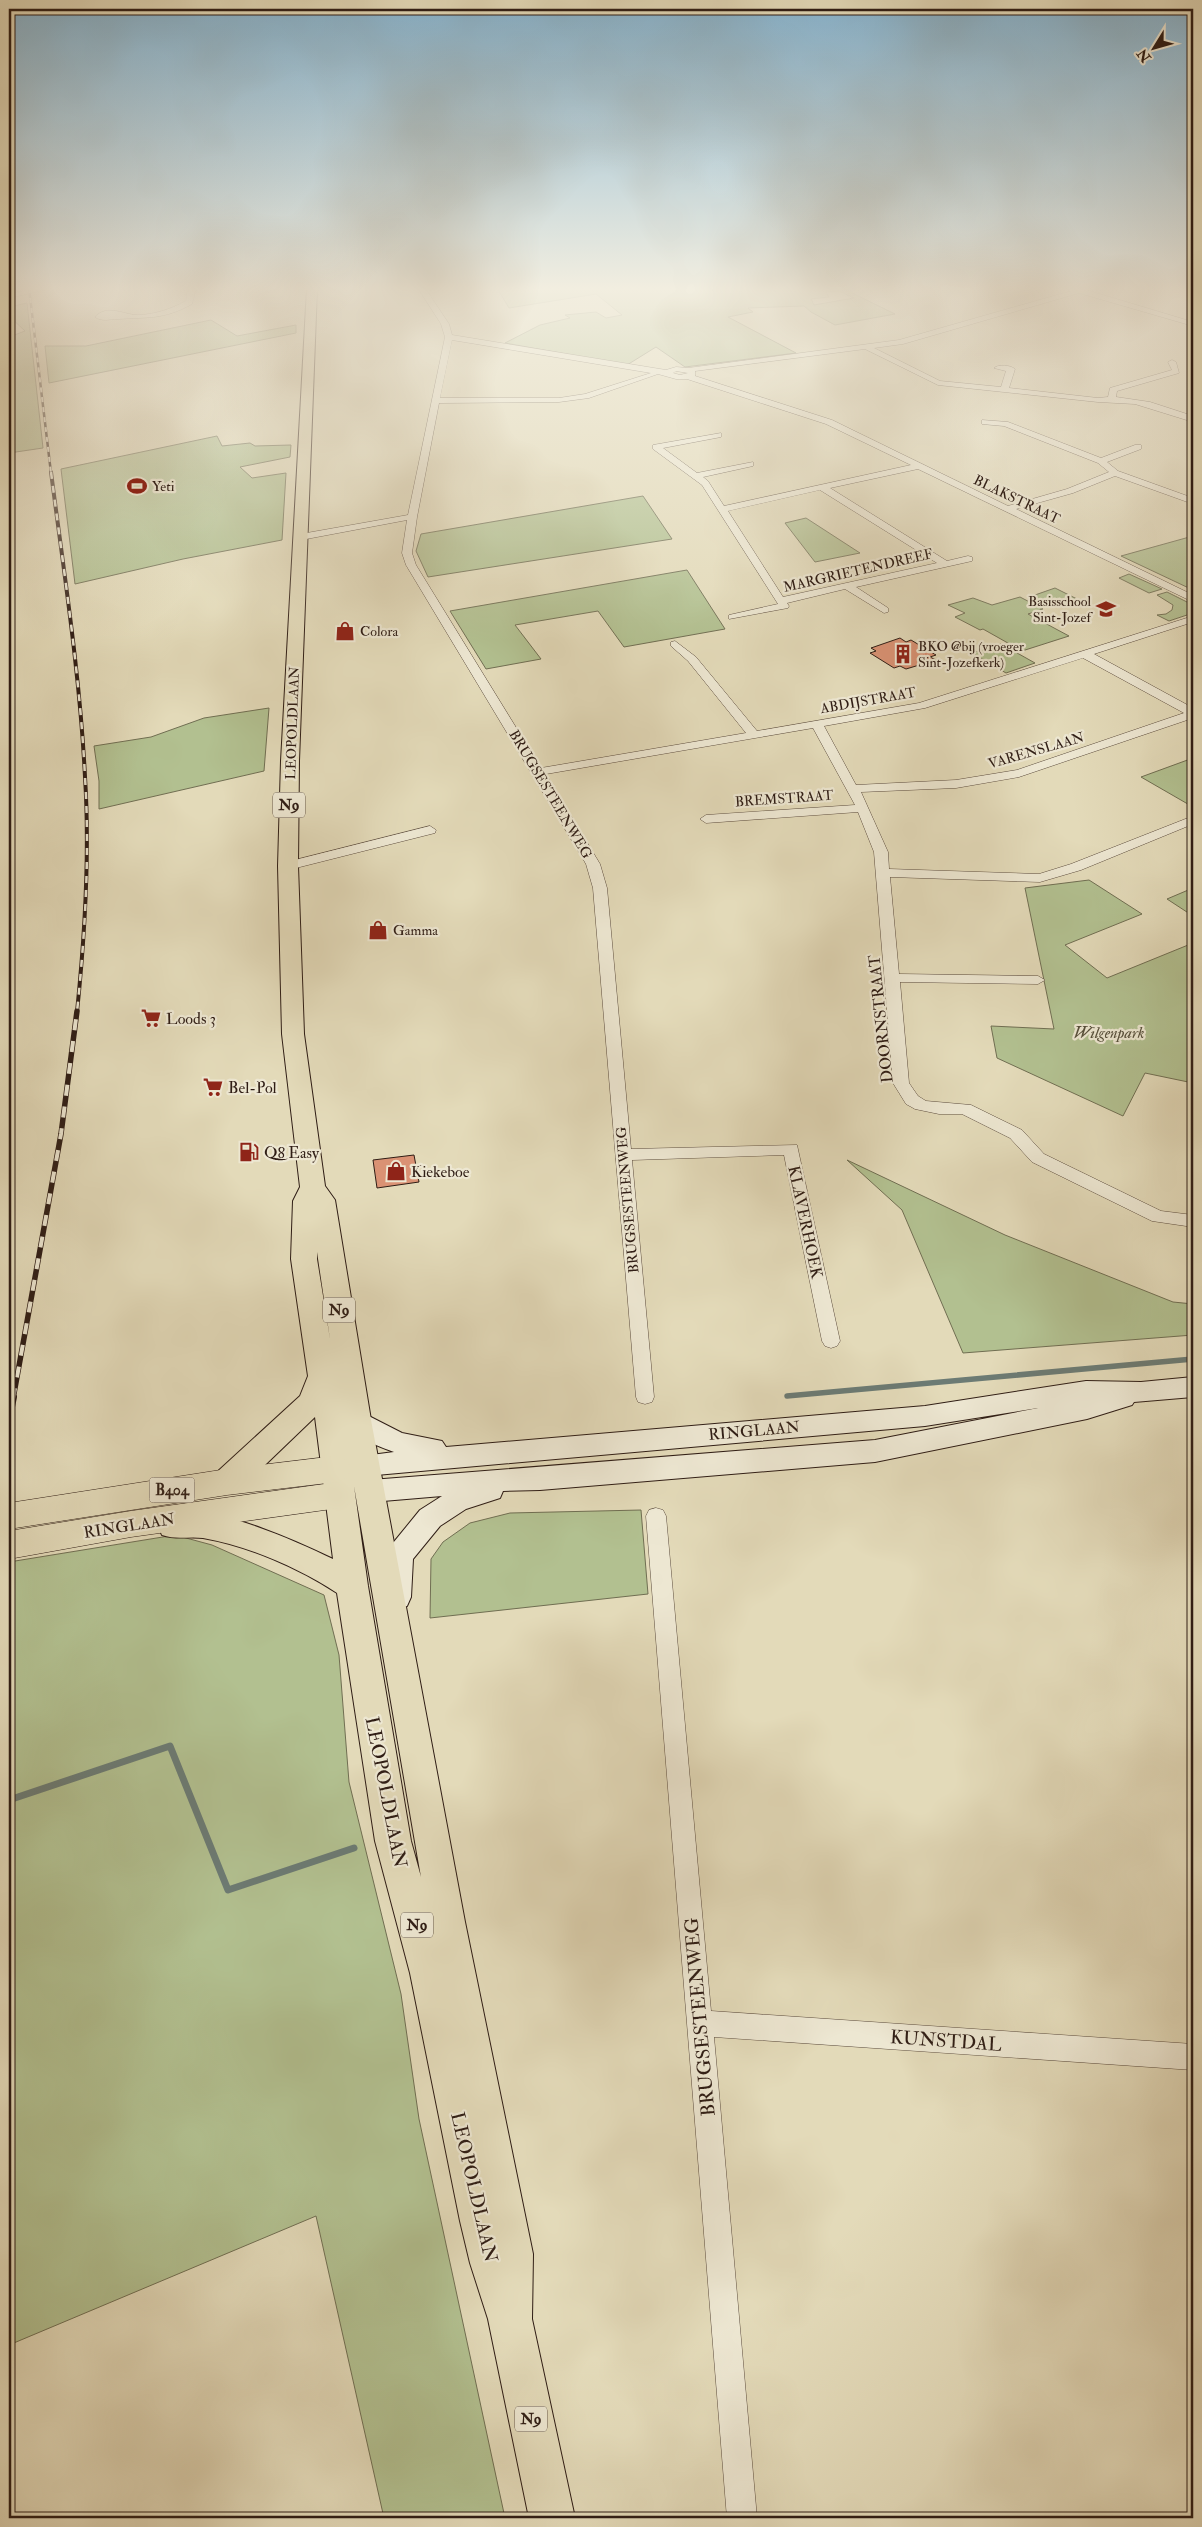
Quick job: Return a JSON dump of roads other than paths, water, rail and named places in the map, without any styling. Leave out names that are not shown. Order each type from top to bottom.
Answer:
[{"type":"highway","name":"RINGLAAN","points":[[9,1516],[227,1482],[353,1480]]},
{"type":"highway","name":"RINGLAAN","points":[[9,1545],[132,1524],[353,1480]]},
{"type":"main road","name":"LEOPOLDLAAN","points":[[307,406],[290,761],[288,866],[293,1034],[313,1187],[322,1200],[357,1420],[353,1480],[352,1586],[393,1841],[429,1973],[482,2230],[510,2319],[552,2518]]},
{"type":"main road","name":"LEOPOLDLAAN","points":[[313,1187],[306,1201],[304,1259],[322,1377],[393,1615],[469,2046],[512,2254],[510,2319]]},
{"type":"main road","points":[[227,1482],[312,1402],[322,1377]]},
{"type":"main road","name":"RINGLAAN","points":[[353,1480],[469,1455],[924,1416],[1086,1391],[1141,1392],[1193,1387]]},
{"type":"main road","name":"RINGLAAN","points":[[353,1480],[540,1479],[876,1451],[1087,1409],[1141,1392]]},
{"type":"main road","points":[[357,1420],[388,1440],[412,1448],[437,1448],[469,1455]]},
{"type":"main road","points":[[393,1615],[399,1588],[397,1571],[399,1556],[430,1518],[458,1500],[492,1489],[540,1479]]},
{"type":"main road","points":[[132,1524],[148,1531],[188,1524],[213,1527],[320,1567],[339,1576],[352,1586]]},
{"type":"street","name":"BRUGSESTEENWEG","points":[[434,406],[412,517],[407,553],[411,565],[593,864],[600,888],[645,1397]]},
{"type":"street","name":"BLAKSTRAAT","points":[[782,406],[829,422],[1193,599]]},
{"type":"street","points":[[1157,406],[1193,419]]},
{"type":"street","points":[[985,422],[1005,424],[1101,461],[1115,473],[1193,500]]},
{"type":"street","points":[[718,434],[656,447],[694,476],[739,505]]},
{"type":"street","points":[[1101,461],[1138,447]]},
{"type":"street","points":[[694,476],[750,464]]},
{"type":"street","points":[[723,509],[919,466]]},
{"type":"street","points":[[1007,509],[1070,491],[1115,473]]},
{"type":"street","points":[[705,483],[780,601]]},
{"type":"street","points":[[824,488],[945,564]]},
{"type":"street","points":[[301,537],[390,519],[412,517]]},
{"type":"street","name":"MARGRIETENDREEF","points":[[732,617],[784,606],[780,601],[968,559]]},
{"type":"street","points":[[848,586],[884,610]]},
{"type":"street","name":"ABDIJSTRAAT","points":[[538,772],[920,706],[1193,619]]},
{"type":"street","points":[[675,644],[692,659],[754,735]]},
{"type":"street","points":[[1085,654],[1193,714]]},
{"type":"street","name":"VARENSLAAN","points":[[852,789],[956,784],[1019,773],[1193,714]]},
{"type":"street","name":"DOORNSTRAAT","points":[[817,725],[863,808],[882,852],[901,1083],[912,1100],[922,1105],[939,1109],[965,1109],[1016,1134],[1038,1158],[1158,1218],[1193,1221]]},
{"type":"street","name":"BREMSTRAAT","points":[[706,819],[863,808]]},
{"type":"street","points":[[883,873],[1040,878],[1076,867],[1193,820]]},
{"type":"street","points":[[288,866],[430,830]]},
{"type":"street","points":[[893,978],[1038,980]]},
{"type":"street","name":"KLAVERHOEK","points":[[623,1155],[791,1149],[831,1341]]},
{"type":"street","name":"BRUGSESTEENWEG","points":[[656,1516],[742,2518]]},
{"type":"street","name":"KUNSTDAL","points":[[699,2022],[1193,2057]]},
{"type":"waterway","points":[[787,1396],[1193,1359]]},
{"type":"waterway","points":[[9,1800],[170,1746],[228,1890],[354,1848]]},
{"type":"railway","points":[[43,406],[51,473]]},
{"type":"railway","points":[[51,472],[83,739],[87,836],[86,895],[77,1012]]},
{"type":"railway","points":[[13,1399],[61,1134],[77,1011]]},
{"type":"railway","points":[[9,1422],[14,1397]]},
{"type":"place","name":"Yeti","points":[[137,486]]},
{"type":"place","name":"Basisschool Sint-Jozef","points":[[1106,609]]},
{"type":"place","name":"Colora","points":[[345,631]]},
{"type":"place","name":"BKO @bij (vroeger Sint-Jozefkerk)","points":[[903,654]]},
{"type":"place","name":"Gamma","points":[[378,930]]},
{"type":"place","name":"Loods 3","points":[[151,1018]]},
{"type":"place","name":"Bel-Pol","points":[[213,1087]]},
{"type":"place","name":"Q8 Easy","points":[[249,1152]]},
{"type":"place","name":"Kiekeboe","points":[[396,1171]]},
{"type":"park label","name":"Wilgenpark","points":[[1109,1032]]}]
